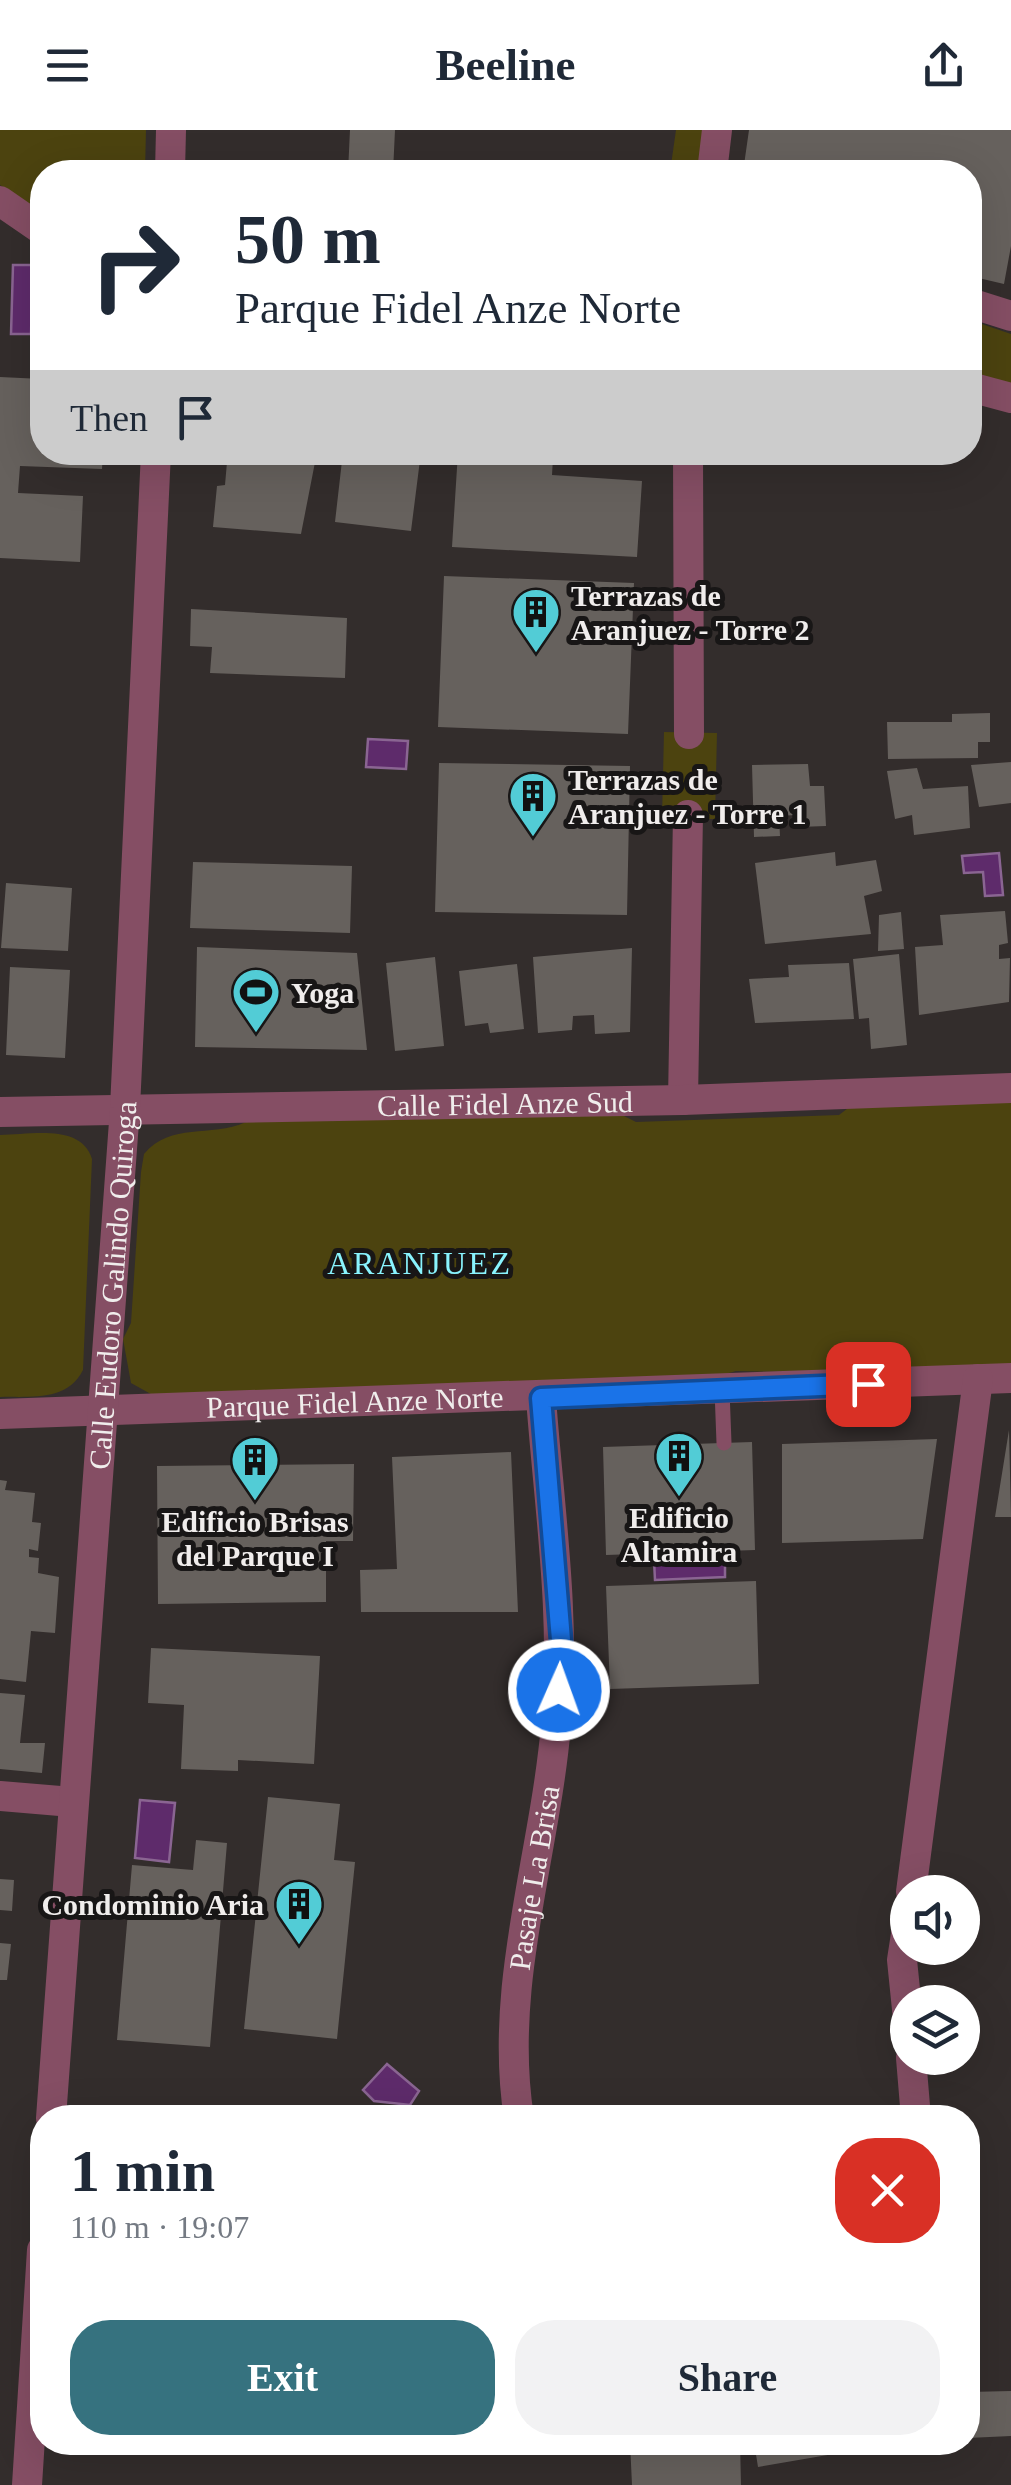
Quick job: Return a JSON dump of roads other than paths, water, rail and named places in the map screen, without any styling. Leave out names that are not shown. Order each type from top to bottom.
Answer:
[{"type":"street","points":[[170,160],[171,130]]},
{"type":"street","points":[[713,160],[717,130]]},
{"type":"street","points":[[0,201],[30,222]]},
{"type":"street","points":[[982,307],[1011,316]]},
{"type":"street","points":[[982,390],[1011,398]]},
{"type":"street","name":"Calle Eudoro Galindo Quiroga","points":[[52,2105],[72,1802],[106,1412],[125,1108],[155,465]]},
{"type":"street","points":[[688,465],[689,734]]},
{"type":"street","points":[[683,1100],[688,815]]},
{"type":"street","name":"Calle Fidel Anze Sud","points":[[0,1112],[683,1100],[1011,1088]]},
{"type":"street","name":"Parque Fidel Anze Norte","points":[[0,1414],[541,1398],[1011,1378]]},
{"type":"street","points":[[913,1875],[978,1379]]},
{"type":"street","name":"Pasaje La Brisa","points":[[517,2105],[513,2080],[514,2006],[556,1729],[562,1652],[541,1398]]},
{"type":"street","points":[[0,1796],[72,1802]]},
{"type":"street","points":[[912,2075],[915,2105]]},
{"type":"street","points":[[27,2485],[30,2438]]},
{"type":"lane","points":[[722,1390],[724,1443]]},
{"type":"place","name":"Terrazas de Aranjuez - Torre 2","points":[[536,654]]},
{"type":"place","name":"Terrazas de Aranjuez - Torre 1","points":[[533,838]]},
{"type":"place","name":"Yoga","points":[[256,1034]]},
{"type":"place","name":"Edificio Altamira","points":[[679,1498]]},
{"type":"place","name":"Edificio Brisas del Parque I","points":[[255,1502]]},
{"type":"place","name":"Condominio Aria","points":[[299,1946]]},
{"type":"district","name":"ARANJUEZ","points":[[420,1263]]}]
